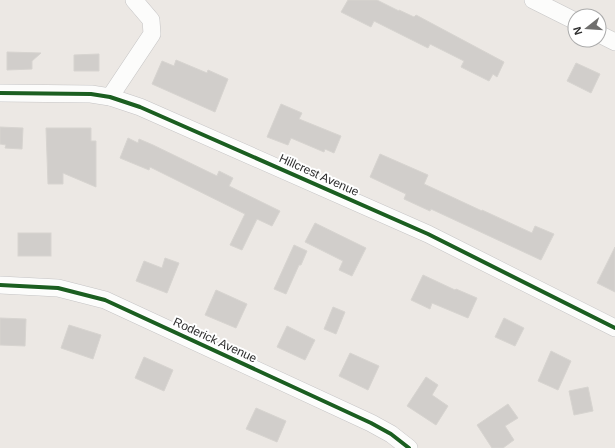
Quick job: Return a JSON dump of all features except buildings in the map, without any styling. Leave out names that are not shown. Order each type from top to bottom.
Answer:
[{"type":"street","points":[[110,97],[152,34],[151,20],[134,0]]},
{"type":"street","points":[[533,0],[567,18]]},
{"type":"street","name":"Hillcrest Avenue","points":[[0,93],[91,94],[110,97],[140,108],[428,234],[615,328]]},
{"type":"street","name":"Roderick Avenue","points":[[0,285],[58,288],[82,292],[105,300],[371,423],[391,434],[409,448]]},
{"type":"cycle path","points":[[0,93],[91,94],[110,97],[140,107],[428,234],[615,328]]},
{"type":"cycle path","points":[[0,285],[58,288],[105,300],[371,423],[391,434],[409,448]]}]
